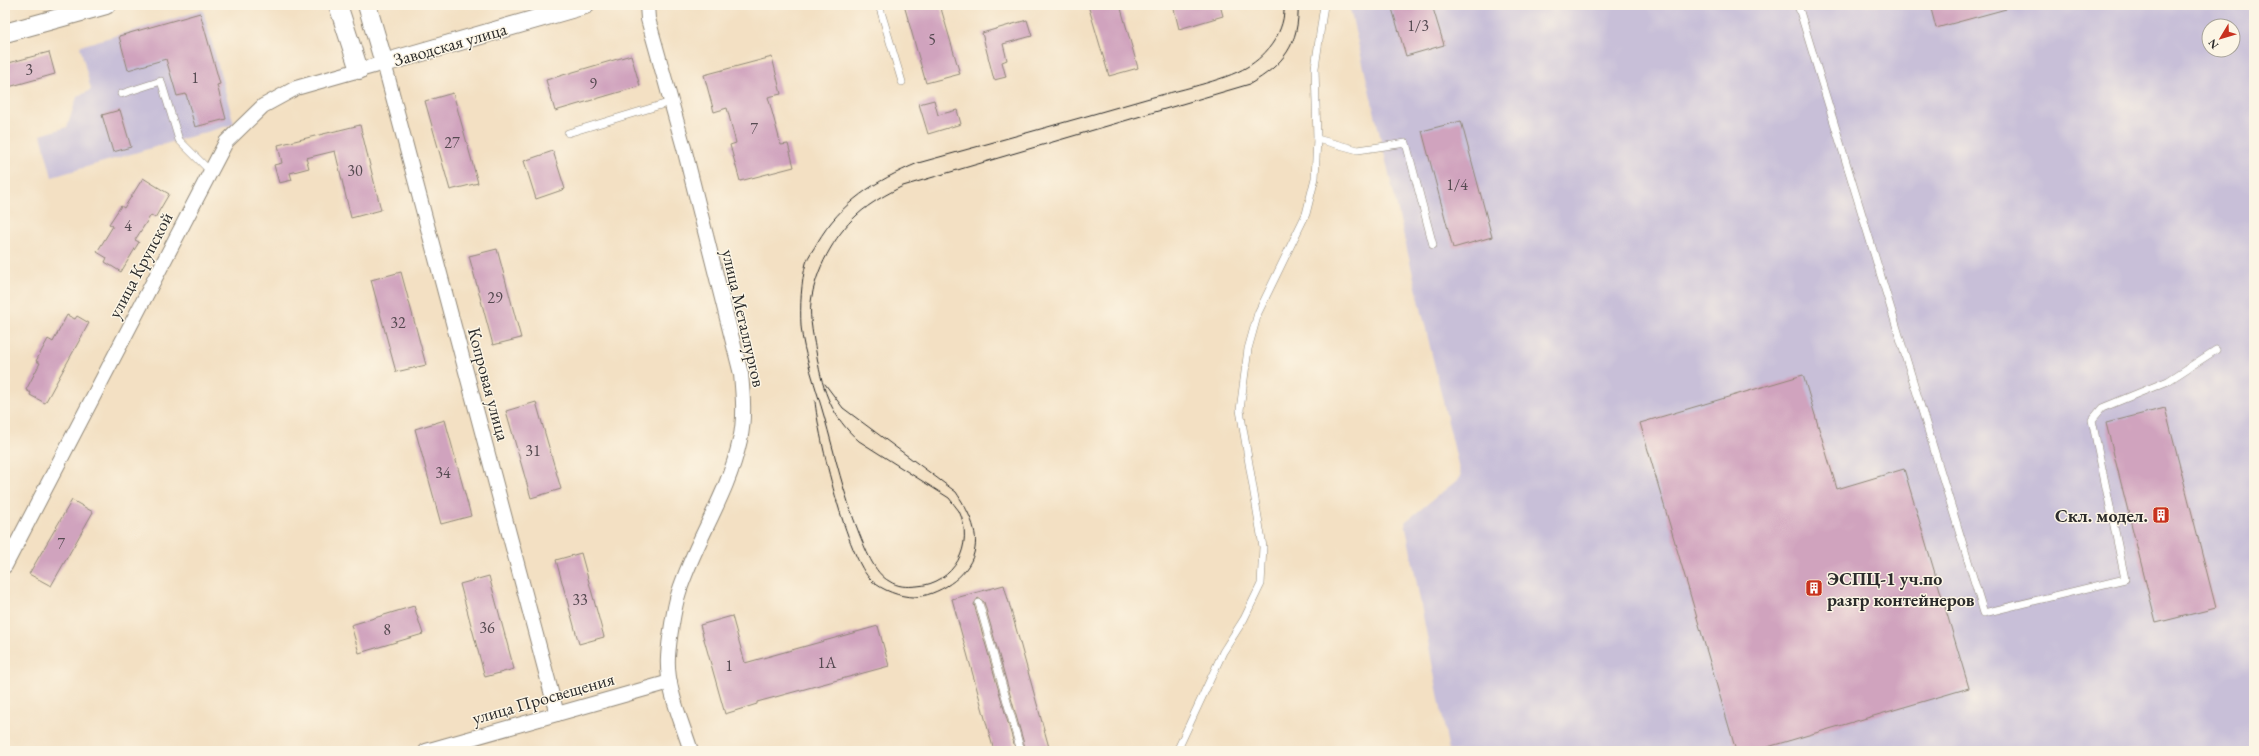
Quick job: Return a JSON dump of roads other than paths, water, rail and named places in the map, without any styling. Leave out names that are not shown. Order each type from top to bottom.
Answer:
[{"type":"street","points":[[5,33],[106,5]]},
{"type":"street","points":[[338,5],[359,70]]},
{"type":"street","points":[[367,5],[384,63]]},
{"type":"street","name":"Заводская улица","points":[[384,63],[585,5]]},
{"type":"street","name":"улица Металлургов","points":[[647,5],[648,19],[671,102],[741,374],[744,409],[740,440],[720,503],[678,593],[668,658],[670,682],[691,751]]},
{"type":"street","name":"улица Крупской","points":[[5,566],[226,142],[263,106],[296,88],[384,63]]},
{"type":"street","name":"Копровая улица","points":[[384,63],[557,714]]},
{"type":"street","name":"улица Просвещения","points":[[426,751],[670,682]]},
{"type":"lane","points":[[879,5],[902,82]]},
{"type":"lane","points":[[1177,751],[1222,652],[1244,619],[1261,584],[1263,547],[1240,410],[1248,349],[1258,313],[1306,214],[1315,178],[1317,139],[1315,68],[1324,5]]},
{"type":"lane","points":[[1798,5],[1984,613],[2125,579],[2092,420],[2102,408],[2168,381],[2216,350]]},
{"type":"lane","points":[[121,94],[161,82],[179,140],[211,172]]},
{"type":"lane","points":[[568,133],[671,102]]},
{"type":"lane","points":[[1317,139],[1358,150],[1406,143],[1433,245]]},
{"type":"lane","points":[[979,602],[1021,751]]},
{"type":"tram line","points":[[1284,5],[1282,24],[1274,41],[1255,62],[1237,72],[1198,85],[918,163],[887,177],[860,194],[848,204],[826,229],[806,263],[803,278],[801,326],[804,348],[844,490],[854,519],[864,546],[874,566],[889,581],[899,585],[917,586],[930,584],[941,578],[951,570],[958,560],[964,537],[963,524],[959,511],[949,498],[859,441],[842,423],[830,403],[819,370],[812,330],[811,302],[813,290],[821,266],[833,244],[857,215],[867,207],[903,186],[1250,84],[1272,69],[1287,52],[1296,31],[1298,5]]},
{"type":"tram line","points":[[815,401],[817,418],[835,496],[853,549],[862,568],[876,584],[886,590],[903,596],[923,596],[942,589],[950,584],[971,562],[975,545],[974,529],[968,513],[956,492],[843,408],[825,384]]},
{"type":"place","name":"Скл. модел.","points":[[2161,515]]},
{"type":"place","name":"ЭСПЦ-1 уч.по разгр контейнеров","points":[[1814,588]]}]
